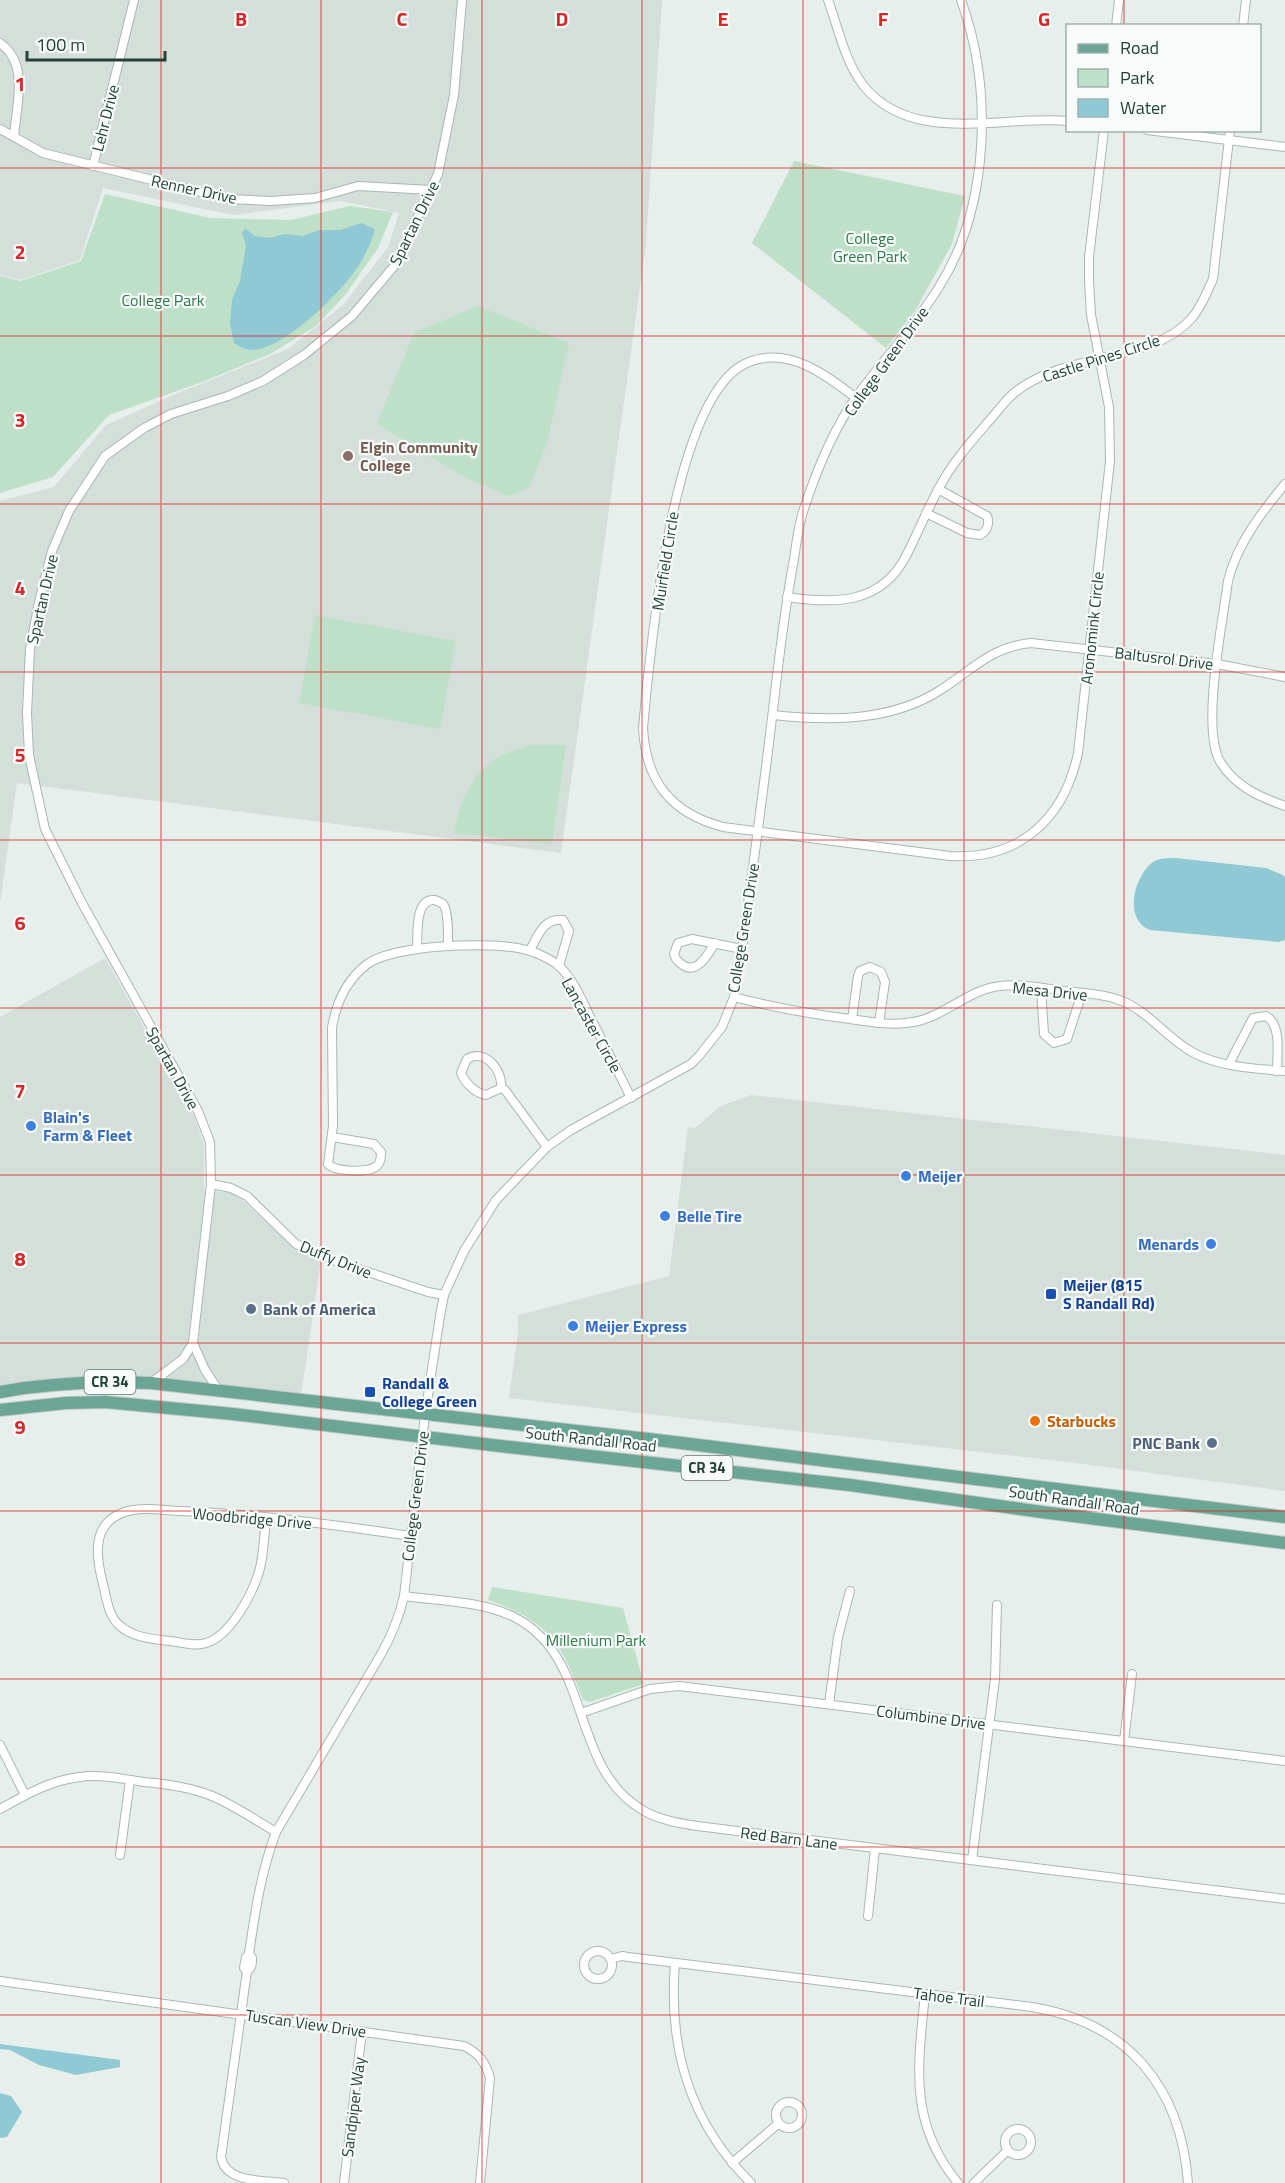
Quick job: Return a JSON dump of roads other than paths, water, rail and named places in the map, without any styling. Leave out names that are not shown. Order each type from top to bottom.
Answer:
[{"type":"main road","name":"South Randall Road","points":[[0,1392],[57,1384],[117,1381],[151,1383],[657,1440],[1285,1517]]},
{"type":"main road","name":"South Randall Road","points":[[0,1410],[66,1402],[105,1402],[233,1414],[850,1485],[1285,1543]]},
{"type":"street","name":"Lehr Drive","points":[[93,166],[134,0]]},
{"type":"street","name":"Spartan Drive","points":[[193,1343],[211,1184],[210,1142],[198,1111],[82,903],[45,829],[28,755],[30,649],[39,602],[52,551],[69,511],[105,456],[144,428],[171,414],[228,396],[263,381],[304,355],[352,316],[395,265],[438,174],[454,95],[462,0]]},
{"type":"street","points":[[828,0],[849,58],[863,84],[882,103],[909,117],[926,122],[944,123],[1066,121]]},
{"type":"street","name":"College Green Drive","points":[[284,2183],[233,2175],[222,2163],[221,2157],[247,1971],[244,1963],[249,1954],[262,1872],[276,1832],[393,1632],[404,1596],[422,1437],[444,1295],[464,1251],[496,1200],[547,1147],[572,1130],[691,1064],[722,1027],[734,997],[758,831],[787,597],[801,517],[830,444],[856,398],[924,309],[951,265],[966,225],[973,197],[979,167],[981,122],[979,71],[961,0]]},
{"type":"street","points":[[1116,24],[1119,0]]},
{"type":"street","points":[[1243,24],[1246,0]]},
{"type":"street","points":[[0,44],[14,58],[19,72],[14,136]]},
{"type":"street","name":"Renner Drive","points":[[0,129],[43,153],[229,199],[272,201],[315,198],[358,186],[430,190]]},
{"type":"street","name":"Aronomink Circle","points":[[758,831],[961,856],[989,853],[1025,839],[1045,823],[1071,781],[1078,753],[1111,443],[1107,388],[1091,315],[1089,268],[1104,132]]},
{"type":"street","points":[[1164,132],[1285,147]]},
{"type":"street","name":"Castle Pines Circle","points":[[787,597],[838,602],[861,596],[879,587],[890,578],[906,557],[948,471],[1011,396],[1037,377],[1134,349],[1175,333],[1192,318],[1213,279],[1230,132]]},
{"type":"street","name":"Muirfield Circle","points":[[758,831],[711,824],[700,820],[677,805],[656,783],[645,751],[645,710],[666,542],[674,505],[683,472],[709,405],[718,388],[741,366],[771,357],[798,361],[856,398]]},
{"type":"street","points":[[1285,484],[1233,560],[1228,581],[1211,717],[1214,742],[1220,762],[1234,780],[1248,790],[1285,806]]},
{"type":"street","points":[[926,513],[967,533],[980,535],[988,525],[987,516],[938,489]]},
{"type":"street","name":"Baltusrol Drive","points":[[773,715],[829,720],[876,714],[929,696],[986,657],[1007,648],[1031,643],[1217,664],[1285,677]]},
{"type":"street","points":[[417,948],[419,913],[423,905],[430,900],[437,900],[443,904],[446,912],[448,946]]},
{"type":"street","points":[[530,950],[548,922],[562,920],[569,931],[559,966]]},
{"type":"street","points":[[715,943],[702,965],[686,967],[676,959],[674,954],[678,943],[692,939],[715,943],[742,949]]},
{"type":"street","name":"Lancaster Circle","points":[[332,1137],[374,1144],[381,1152],[378,1165],[371,1169],[342,1171],[335,1170],[328,1164],[332,1137],[334,1084],[332,1028],[337,1005],[352,980],[366,965],[384,956],[417,948],[508,946],[530,950],[559,966],[576,988],[631,1098]]},
{"type":"street","points":[[852,1019],[858,976],[860,971],[870,967],[881,972],[885,982],[879,1023]]},
{"type":"street","name":"Mesa Drive","points":[[734,997],[793,1011],[879,1023],[917,1022],[984,990],[1000,986],[1082,993],[1124,1002],[1193,1053],[1212,1061],[1281,1071]]},
{"type":"street","points":[[1041,988],[1044,1034],[1054,1043],[1067,1039],[1082,993]]},
{"type":"street","points":[[1229,1064],[1253,1018],[1266,1016],[1274,1023],[1281,1071]]},
{"type":"street","points":[[501,1088],[486,1095],[475,1090],[463,1078],[461,1072],[467,1059],[478,1055],[491,1063],[499,1074],[501,1088],[505,1090],[547,1147]]},
{"type":"street","name":"Duffy Drive","points":[[211,1184],[231,1188],[247,1196],[296,1244],[338,1263],[444,1295]]},
{"type":"street","points":[[151,1383],[183,1359],[193,1343]]},
{"type":"street","points":[[193,1343],[205,1370],[219,1391]]},
{"type":"street","name":"Woodbridge Drive","points":[[266,1518],[262,1558],[253,1587],[228,1629],[217,1639],[197,1644],[139,1636],[127,1632],[112,1617],[96,1559],[101,1532],[117,1515],[137,1510],[198,1512],[266,1518],[411,1536]]},
{"type":"street","points":[[829,1704],[836,1647],[850,1591]]},
{"type":"street","name":"Red Barn Lane","points":[[404,1596],[492,1610],[512,1616],[530,1628],[552,1650],[561,1663],[596,1757],[604,1772],[621,1792],[647,1812],[684,1824],[1285,1899]]},
{"type":"street","points":[[972,1860],[997,1654],[997,1605]]},
{"type":"street","points":[[1124,1741],[1132,1674]]},
{"type":"street","name":"Columbine Drive","points":[[581,1713],[650,1689],[689,1687],[1285,1761]]},
{"type":"street","points":[[0,1746],[25,1795]]},
{"type":"street","points":[[0,1809],[50,1784],[82,1776],[130,1780],[172,1785],[203,1793],[276,1832]]},
{"type":"street","points":[[120,1855],[130,1780]]},
{"type":"street","points":[[868,1916],[875,1849]]},
{"type":"street","name":"Tahoe Trail","points":[[611,1959],[622,1956],[1032,2007],[1059,2013],[1089,2024],[1119,2043],[1147,2069],[1170,2105],[1183,2141],[1188,2183]]},
{"type":"street","points":[[675,1963],[674,2024],[684,2075],[701,2118],[732,2163],[751,2183]]},
{"type":"street","name":"Tuscan View Drive","points":[[0,1981],[453,2043],[471,2049],[484,2062],[488,2070],[490,2087],[480,2183]]},
{"type":"street","points":[[926,1994],[918,2074],[922,2108],[935,2147],[958,2183]]},
{"type":"street","name":"Sandpiper Way","points":[[344,2183],[362,2031]]},
{"type":"street","points":[[732,2163],[778,2124]]},
{"type":"street","points":[[974,2183],[1007,2151]]},
{"type":"water","points":[[361,223],[375,229],[367,251],[347,281],[321,308],[306,322],[273,344],[259,349],[246,349],[234,343],[230,323],[232,300],[240,281],[246,246],[242,232],[246,229],[255,236],[270,238],[285,234],[303,236],[319,230],[340,230]]},
{"type":"water","points":[[1176,858],[1266,868],[1283,875],[1285,877],[1285,940],[1279,942],[1150,930],[1142,925],[1136,917],[1134,908],[1134,898],[1141,877],[1155,861]]},
{"type":"water","points":[[0,2044],[120,2060],[120,2067],[76,2075],[39,2065],[10,2050],[0,2049]]},
{"type":"water","points":[[0,2093],[11,2096],[22,2112],[7,2137],[0,2138]]},
{"type":"place","name":"Elgin Community College","points":[[348,456]]},
{"type":"place","name":"Blain's Farm & Fleet","points":[[31,1126]]},
{"type":"place","name":"Meijer","points":[[906,1176]]},
{"type":"place","name":"Belle Tire","points":[[665,1216]]},
{"type":"place","name":"Menards","points":[[1211,1244]]},
{"type":"place","name":"Meijer (815 S Randall Rd)","points":[[1051,1294]]},
{"type":"place","name":"Bank of America","points":[[251,1309]]},
{"type":"place","name":"Meijer Express","points":[[573,1326]]},
{"type":"place","name":"Randall & College Green","points":[[370,1392]]},
{"type":"place","name":"Starbucks","points":[[1035,1421]]},
{"type":"place","name":"PNC Bank","points":[[1212,1443]]},
{"type":"park label","name":"College Green Park","points":[[870,247]]},
{"type":"park label","name":"College Park","points":[[163,300]]},
{"type":"park label","name":"Millenium Park","points":[[596,1640]]}]
